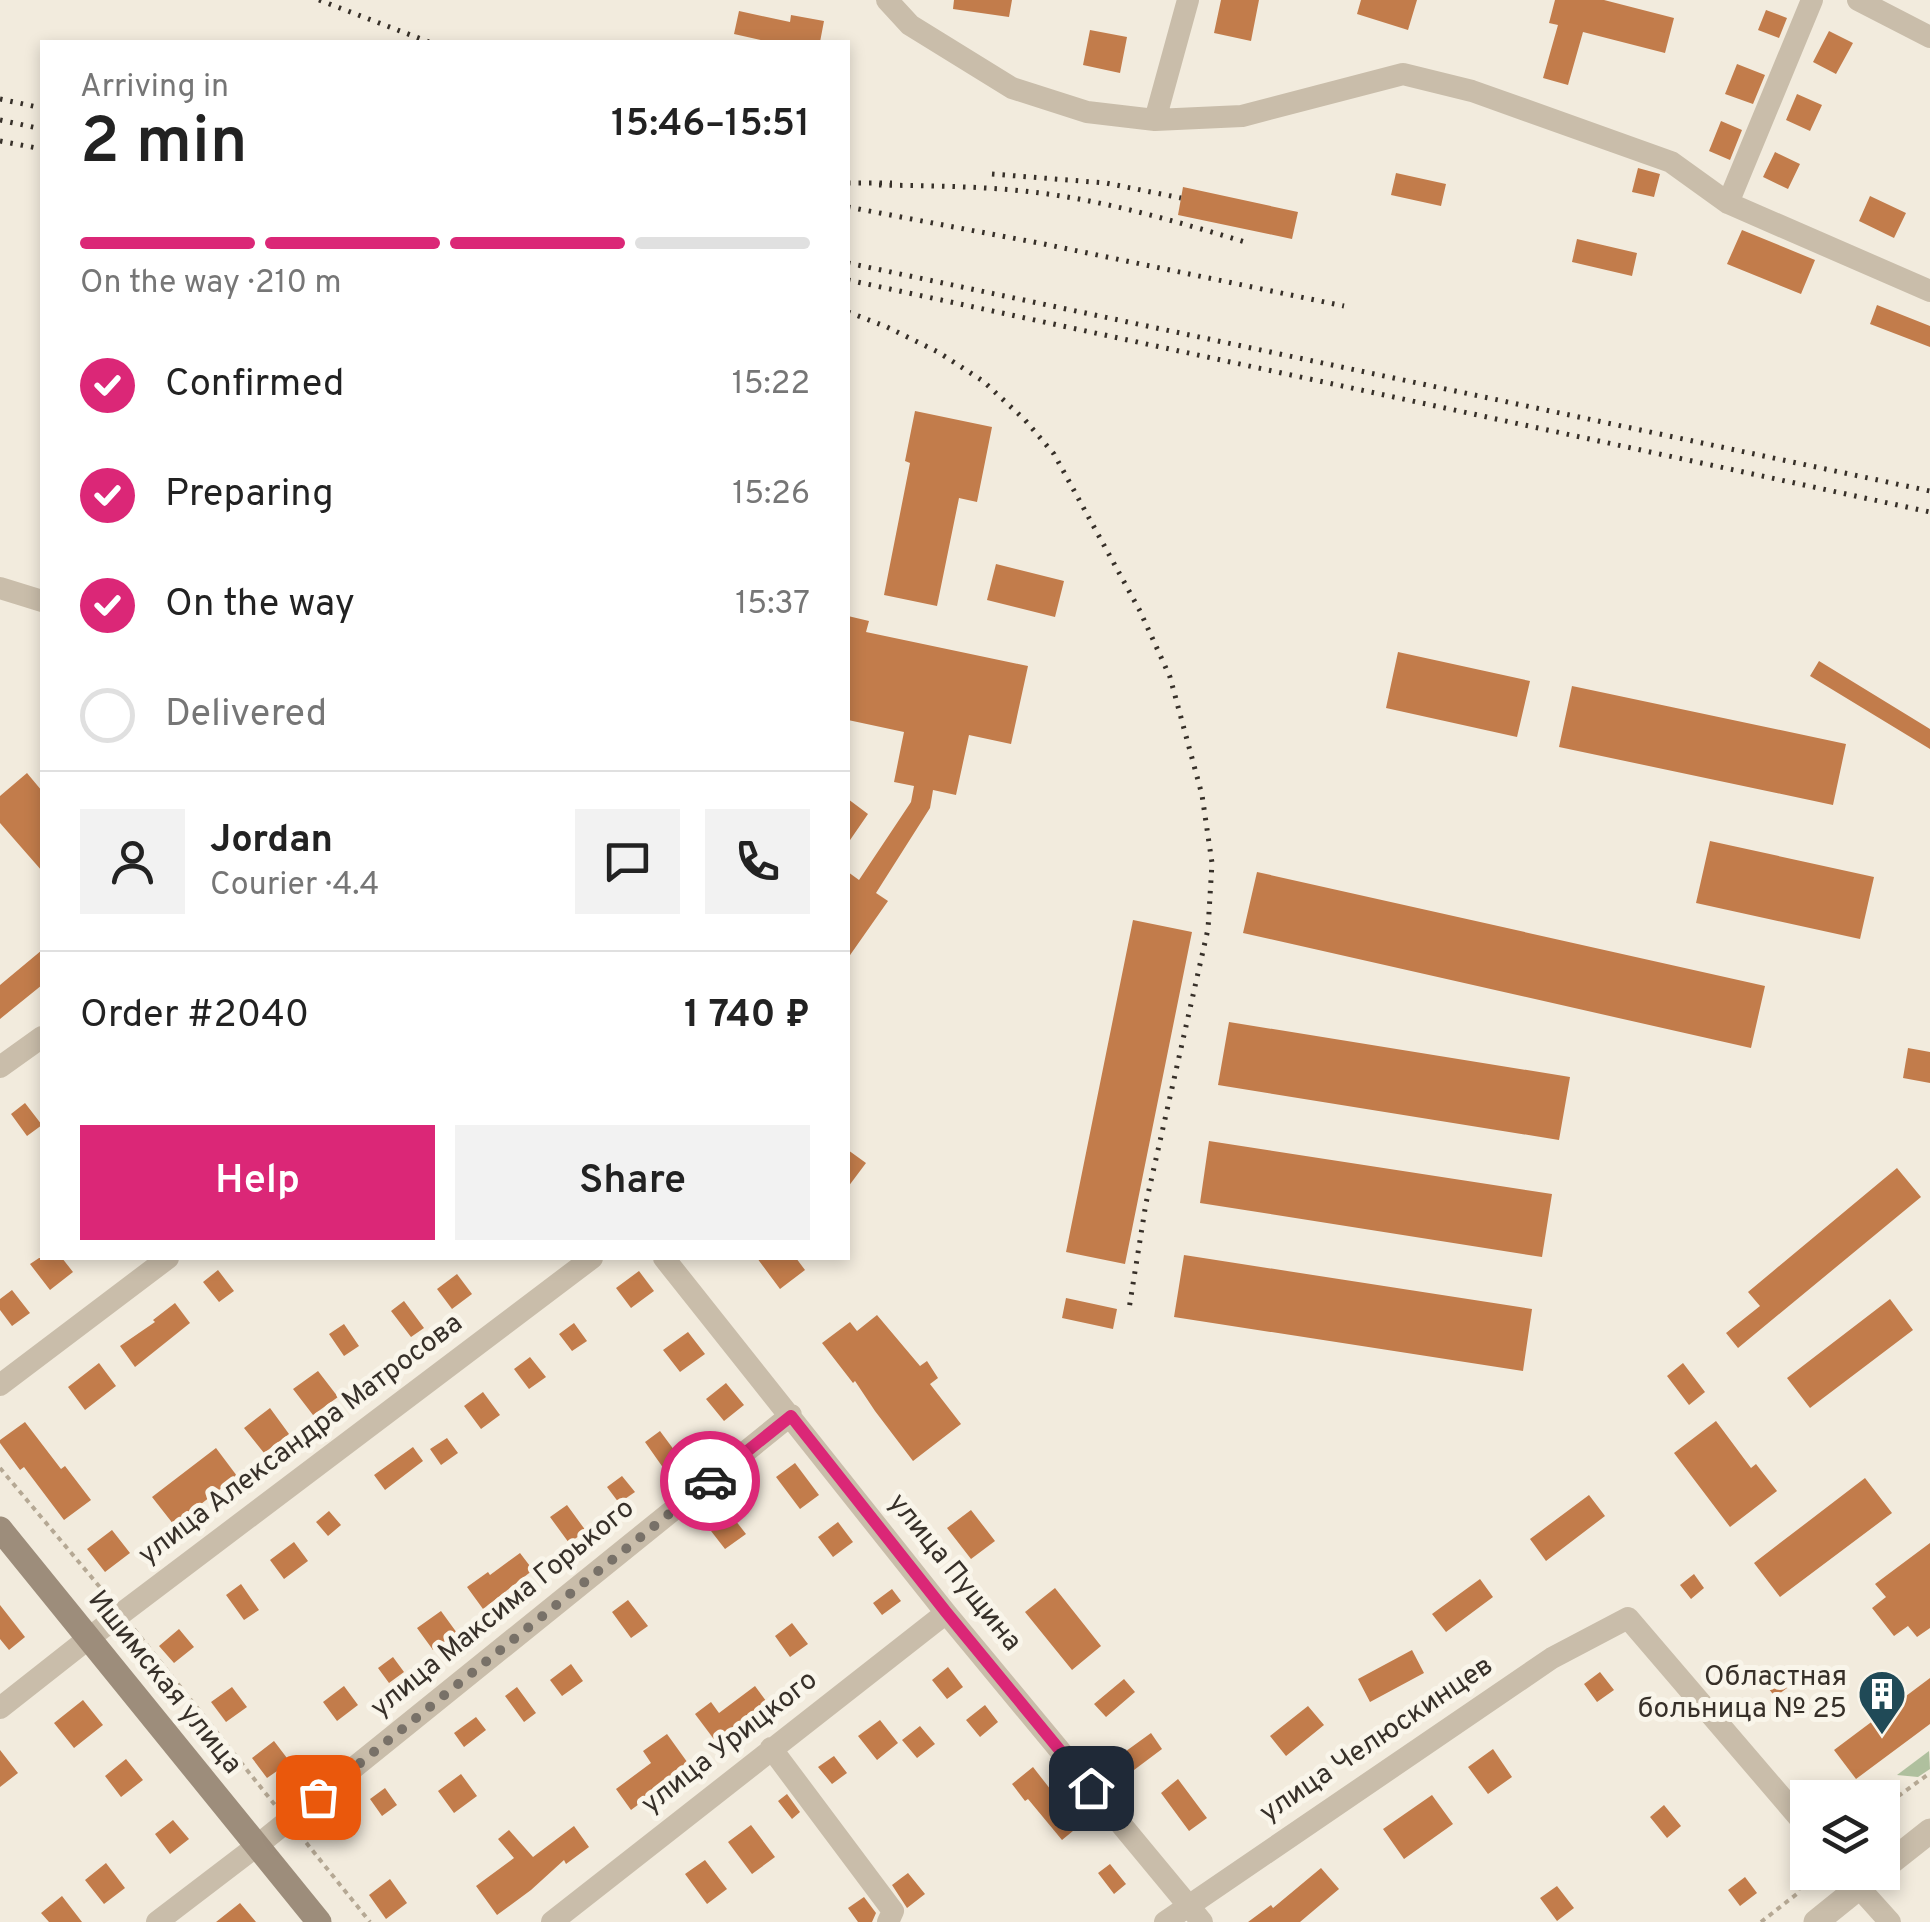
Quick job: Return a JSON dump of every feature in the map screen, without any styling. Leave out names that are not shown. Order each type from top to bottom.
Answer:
[{"type":"main road","name":"Ишимская улица","points":[[0,1529],[320,1922]]},
{"type":"street","points":[[887,0],[910,25],[1012,88],[1088,112],[1155,120],[1242,116],[1404,74],[1472,90],[1671,162],[1728,203],[1930,292]]},
{"type":"street","points":[[1155,120],[1188,0]]},
{"type":"street","points":[[1728,203],[1812,0]]},
{"type":"street","points":[[1858,0],[1930,37]]},
{"type":"street","points":[[0,588],[40,600]]},
{"type":"street","points":[[0,1067],[40,1038]]},
{"type":"street","points":[[0,1385],[165,1260]]},
{"type":"street","name":"улица Александра Матросова","points":[[0,1708],[589,1260]]},
{"type":"street","name":"улица Пущина","points":[[666,1260],[946,1612],[1195,1913]]},
{"type":"street","name":"улица Максима Горького","points":[[157,1922],[791,1416]]},
{"type":"street","name":"улица Урицкого","points":[[552,1922],[946,1612]]},
{"type":"street","name":"улица Челюскинцев","points":[[1166,1922],[1195,1913],[1552,1658],[1628,1618],[1790,1807]]},
{"type":"street","points":[[771,1748],[893,1911],[888,1922]]},
{"type":"street","points":[[1900,1852],[1930,1831]]},
{"type":"street","points":[[1816,1922],[1850,1890]]},
{"type":"street","points":[[1874,1890],[1890,1922]]},
{"type":"path","points":[[0,1468],[370,1922]]},
{"type":"path","points":[[1900,1794],[1930,1772]]},
{"type":"path","points":[[1761,1922],[1799,1890]]},
{"type":"green space","points":[[1929,1751],[1930,1769],[1918,1777],[1897,1775]]},
{"type":"building","points":[[954,0],[1012,0],[1009,17],[953,9]]},
{"type":"building","points":[[1221,0],[1259,0],[1251,41],[1214,33]]},
{"type":"building","points":[[1361,0],[1417,0],[1408,30],[1357,14]]},
{"type":"building","points":[[1555,0],[1604,0],[1674,18],[1665,53],[1583,32],[1568,85],[1543,78],[1558,25],[1549,23]]},
{"type":"building","points":[[1766,10],[1787,18],[1779,38],[1758,30]]},
{"type":"building","points":[[739,11],[790,22],[791,15],[824,21],[820,40],[761,40],[734,34]]},
{"type":"building","points":[[1090,30],[1127,37],[1120,73],[1083,65]]},
{"type":"building","points":[[1829,31],[1853,43],[1836,74],[1813,62]]},
{"type":"building","points":[[1737,64],[1765,75],[1753,104],[1725,94]]},
{"type":"building","points":[[1797,94],[1822,105],[1810,131],[1786,120]]},
{"type":"building","points":[[1721,121],[1742,130],[1730,160],[1709,151]]},
{"type":"building","points":[[1775,152],[1800,164],[1788,189],[1763,177]]},
{"type":"building","points":[[1638,168],[1660,174],[1654,197],[1632,192]]},
{"type":"building","points":[[1396,173],[1446,184],[1441,206],[1391,195]]},
{"type":"building","points":[[1183,187],[1298,212],[1292,239],[1178,215]]},
{"type":"building","points":[[1870,196],[1906,213],[1894,238],[1859,221]]},
{"type":"building","points":[[1742,230],[1815,260],[1801,294],[1727,264]]},
{"type":"building","points":[[1577,239],[1637,253],[1632,276],[1572,262]]},
{"type":"building","points":[[1877,305],[1930,326],[1930,347],[1870,324]]},
{"type":"building","points":[[915,411],[992,427],[977,502],[959,498],[937,606],[884,595],[910,463],[905,461]]},
{"type":"building","points":[[996,564],[1064,581],[1055,617],[987,600]]},
{"type":"building","points":[[850,616],[869,621],[866,632],[1028,666],[1011,744],[969,735],[956,795],[933,790],[930,808],[876,893],[888,901],[850,955],[850,873],[859,880],[911,802],[914,786],[894,782],[904,732],[850,720]]},
{"type":"building","points":[[1398,652],[1530,681],[1517,737],[1386,708]]},
{"type":"building","points":[[1819,661],[1930,729],[1930,749],[1810,676]]},
{"type":"building","points":[[1572,686],[1846,744],[1833,805],[1559,747]]},
{"type":"building","points":[[27,773],[40,789],[40,869],[0,823],[0,796]]},
{"type":"building","points":[[850,800],[868,814],[850,840]]},
{"type":"building","points":[[1710,841],[1874,877],[1860,939],[1696,903]]},
{"type":"building","points":[[1257,872],[1765,986],[1751,1048],[1243,933]]},
{"type":"building","points":[[1133,920],[1192,932],[1125,1264],[1066,1252]]},
{"type":"building","points":[[40,952],[40,987],[0,1019],[0,985]]},
{"type":"building","points":[[1229,1022],[1570,1077],[1559,1140],[1218,1085]]},
{"type":"building","points":[[1908,1048],[1930,1052],[1930,1083],[1903,1078]]},
{"type":"building","points":[[25,1103],[40,1126],[27,1136],[11,1114]]},
{"type":"building","points":[[1209,1141],[1552,1194],[1542,1257],[1200,1203]]},
{"type":"building","points":[[850,1151],[866,1163],[850,1184]]},
{"type":"building","points":[[1897,1168],[1921,1197],[1738,1348],[1726,1333],[1760,1306],[1748,1292]]},
{"type":"building","points":[[1184,1255],[1532,1309],[1523,1371],[1174,1317]]},
{"type":"building","points":[[39,1258],[64,1260],[73,1272],[50,1290],[30,1264]]},
{"type":"building","points":[[758,1260],[798,1260],[805,1270],[780,1289]]},
{"type":"building","points":[[218,1270],[234,1291],[219,1302],[203,1282]]},
{"type":"building","points":[[639,1271],[654,1291],[631,1308],[616,1288]]},
{"type":"building","points":[[457,1274],[472,1294],[452,1309],[437,1289]]},
{"type":"building","points":[[12,1290],[30,1313],[12,1326],[0,1310],[0,1299]]},
{"type":"building","points":[[1066,1298],[1117,1309],[1113,1329],[1062,1318]]},
{"type":"building","points":[[1890,1299],[1913,1330],[1810,1408],[1787,1378]]},
{"type":"building","points":[[404,1301],[424,1328],[411,1337],[391,1311]]},
{"type":"building","points":[[175,1303],[190,1323],[135,1367],[120,1346]]},
{"type":"building","points":[[877,1315],[920,1366],[927,1361],[938,1378],[930,1384],[961,1424],[913,1461],[822,1343],[850,1322],[857,1331]]},
{"type":"building","points":[[574,1323],[587,1341],[572,1351],[559,1334]]},
{"type":"building","points":[[344,1324],[359,1346],[344,1356],[329,1334]]},
{"type":"building","points":[[688,1332],[705,1354],[680,1372],[663,1350]]},
{"type":"building","points":[[530,1357],[546,1377],[529,1389],[514,1369]]},
{"type":"building","points":[[99,1363],[116,1386],[85,1410],[68,1387]]},
{"type":"building","points":[[1683,1363],[1705,1392],[1689,1405],[1667,1376]]},
{"type":"building","points":[[318,1371],[338,1397],[313,1415],[293,1389]]},
{"type":"building","points":[[726,1383],[744,1405],[724,1421],[706,1399]]},
{"type":"building","points":[[483,1392],[500,1415],[481,1429],[464,1406]]},
{"type":"building","points":[[270,1408],[289,1434],[264,1453],[244,1428]]},
{"type":"building","points":[[1716,1421],[1751,1468],[1756,1464],[1777,1491],[1730,1527],[1674,1453]]},
{"type":"building","points":[[25,1422],[91,1500],[64,1520],[24,1467],[20,1470],[0,1443]]},
{"type":"building","points":[[660,1431],[680,1458],[664,1469],[645,1442]]},
{"type":"building","points":[[447,1438],[458,1453],[441,1465],[430,1449]]},
{"type":"building","points":[[413,1447],[423,1461],[385,1490],[374,1475]]},
{"type":"building","points":[[216,1448],[237,1476],[174,1525],[152,1497]]},
{"type":"building","points":[[795,1463],[819,1495],[800,1509],[776,1477]]},
{"type":"building","points":[[622,1476],[635,1492],[619,1503],[607,1487]]},
{"type":"building","points":[[1865,1478],[1892,1513],[1780,1597],[1754,1563]]},
{"type":"building","points":[[1589,1495],[1605,1516],[1546,1561],[1530,1539]]},
{"type":"building","points":[[567,1505],[586,1531],[569,1543],[550,1517]]},
{"type":"building","points":[[971,1510],[995,1541],[971,1559],[947,1528]]},
{"type":"building","points":[[329,1511],[341,1525],[328,1536],[316,1522]]},
{"type":"building","points":[[732,1516],[746,1534],[725,1549],[711,1531]]},
{"type":"building","points":[[838,1522],[853,1542],[833,1557],[818,1537]]},
{"type":"building","points":[[112,1530],[130,1553],[105,1572],[87,1549]]},
{"type":"building","points":[[294,1542],[308,1561],[284,1579],[270,1560]]},
{"type":"building","name":"Областная больница № 25","points":[[1930,1543],[1930,1628],[1917,1637],[1908,1626],[1894,1636],[1872,1608],[1886,1597],[1875,1584]]},
{"type":"building","points":[[520,1553],[533,1570],[483,1609],[467,1587]]},
{"type":"building","points":[[1694,1574],[1704,1588],[1691,1599],[1680,1585]]},
{"type":"building","points":[[1480,1579],[1493,1597],[1446,1632],[1432,1614]]},
{"type":"building","points":[[241,1584],[259,1610],[244,1620],[226,1595]]},
{"type":"building","points":[[1055,1588],[1101,1646],[1072,1670],[1025,1612]]},
{"type":"building","points":[[892,1589],[901,1601],[882,1615],[873,1603]]},
{"type":"building","points":[[628,1600],[648,1626],[631,1638],[612,1612]]},
{"type":"building","points":[[0,1605],[25,1637],[9,1650],[0,1639]]},
{"type":"building","points":[[441,1611],[457,1633],[433,1650],[417,1628]]},
{"type":"building","points":[[792,1623],[808,1644],[790,1657],[775,1636]]},
{"type":"building","points":[[179,1629],[194,1647],[174,1663],[159,1646]]},
{"type":"building","points":[[1412,1650],[1424,1673],[1370,1702],[1358,1679]]},
{"type":"building","points":[[393,1657],[404,1672],[389,1683],[378,1668]]},
{"type":"building","points":[[571,1664],[583,1681],[562,1696],[550,1680]]},
{"type":"building","points":[[948,1667],[963,1687],[947,1699],[932,1680]]},
{"type":"building","points":[[1600,1672],[1614,1690],[1597,1702],[1584,1684]]},
{"type":"building","points":[[1778,1676],[1787,1688],[1775,1697],[1766,1685]]},
{"type":"building","name":"Областная больница № 25","points":[[1930,1678],[1930,1724],[1856,1779],[1834,1750]]},
{"type":"building","points":[[1124,1679],[1135,1692],[1106,1717],[1094,1704]]},
{"type":"building","points":[[344,1686],[358,1705],[337,1721],[323,1702]]},
{"type":"building","points":[[755,1686],[769,1705],[716,1742],[695,1714],[711,1702],[719,1713]]},
{"type":"building","points":[[232,1687],[247,1707],[226,1722],[211,1702]]},
{"type":"building","points":[[517,1687],[536,1713],[524,1722],[505,1696]]},
{"type":"building","points":[[83,1700],[103,1725],[74,1748],[54,1723]]},
{"type":"building","points":[[985,1705],[998,1722],[980,1737],[966,1720]]},
{"type":"building","points":[[1308,1706],[1324,1725],[1286,1756],[1270,1736]]},
{"type":"building","points":[[476,1717],[486,1730],[464,1747],[454,1733]]},
{"type":"building","points":[[880,1720],[898,1743],[877,1760],[858,1736]]},
{"type":"building","points":[[920,1726],[935,1744],[917,1758],[902,1740]]},
{"type":"building","points":[[1151,1733],[1162,1749],[1134,1770],[1122,1754]]},
{"type":"building","points":[[667,1734],[690,1766],[631,1810],[616,1789],[651,1763],[643,1751]]},
{"type":"building","points":[[274,1741],[290,1762],[267,1778],[252,1758]]},
{"type":"building","points":[[1493,1749],[1512,1777],[1488,1794],[1468,1767]]},
{"type":"building","points":[[0,1750],[18,1773],[0,1787]]},
{"type":"building","points":[[834,1756],[847,1773],[832,1784],[818,1767]]},
{"type":"building","points":[[126,1759],[143,1780],[121,1797],[105,1776]]},
{"type":"building","points":[[1033,1767],[1079,1826],[1062,1840],[1012,1784]]},
{"type":"building","points":[[461,1774],[477,1796],[454,1813],[438,1791]]},
{"type":"building","points":[[1178,1779],[1207,1818],[1189,1831],[1161,1793]]},
{"type":"building","points":[[385,1788],[397,1805],[382,1816],[370,1799]]},
{"type":"building","points":[[787,1794],[800,1812],[792,1819],[778,1801]]},
{"type":"building","points":[[1432,1795],[1453,1824],[1404,1859],[1383,1829]]},
{"type":"building","points":[[1664,1805],[1681,1826],[1667,1838],[1650,1817]]},
{"type":"building","points":[[173,1820],[189,1839],[170,1854],[155,1834]]},
{"type":"building","points":[[751,1825],[775,1857],[752,1874],[728,1842]]},
{"type":"building","points":[[574,1826],[589,1847],[566,1864],[564,1860],[497,1915],[476,1886],[514,1858],[498,1839],[509,1830],[533,1857]]},
{"type":"building","points":[[705,1860],[727,1889],[707,1904],[685,1874]]},
{"type":"building","points":[[106,1863],[125,1888],[104,1904],[85,1880]]},
{"type":"building","points":[[1110,1864],[1126,1884],[1114,1894],[1098,1873]]},
{"type":"building","points":[[1321,1868],[1339,1889],[1300,1922],[1248,1922],[1271,1905],[1273,1908]]},
{"type":"building","points":[[908,1873],[925,1894],[907,1908],[892,1885]]},
{"type":"building","points":[[1745,1877],[1757,1893],[1740,1906],[1728,1890]]},
{"type":"building","points":[[390,1879],[407,1903],[386,1919],[369,1895]]},
{"type":"building","points":[[1557,1886],[1574,1908],[1557,1921],[1540,1898]]},
{"type":"building","points":[[62,1896],[82,1922],[49,1922],[41,1913]]},
{"type":"building","points":[[864,1897],[876,1913],[872,1922],[858,1922],[848,1908]]},
{"type":"building","points":[[240,1903],[256,1922],[216,1922]]},
{"type":"railway","points":[[319,0],[424,40]]},
{"type":"railway","points":[[0,99],[40,108]]},
{"type":"railway","points":[[0,120],[40,129]]},
{"type":"railway","points":[[0,141],[40,149]]},
{"type":"railway","points":[[992,174],[1106,183],[1181,198]]},
{"type":"railway","points":[[850,183],[892,183]]},
{"type":"railway","points":[[879,185],[994,189],[1086,200],[1248,243]]},
{"type":"railway","points":[[850,207],[1344,306]]},
{"type":"railway","points":[[850,263],[1930,491]]},
{"type":"railway","points":[[850,280],[1930,512]]},
{"type":"railway","points":[[850,313],[938,352],[983,381],[1025,420],[1054,454],[1140,611],[1170,677],[1202,795],[1212,863],[1208,929],[1146,1203],[1129,1309]]},
{"type":"way so far","points":[[318,1797],[710,1481]]},
{"type":"place","name":"Областная больница № 25","points":[[1882,1736]]},
{"type":"route","points":[[710,1481],[791,1416],[1091,1788]]}]
